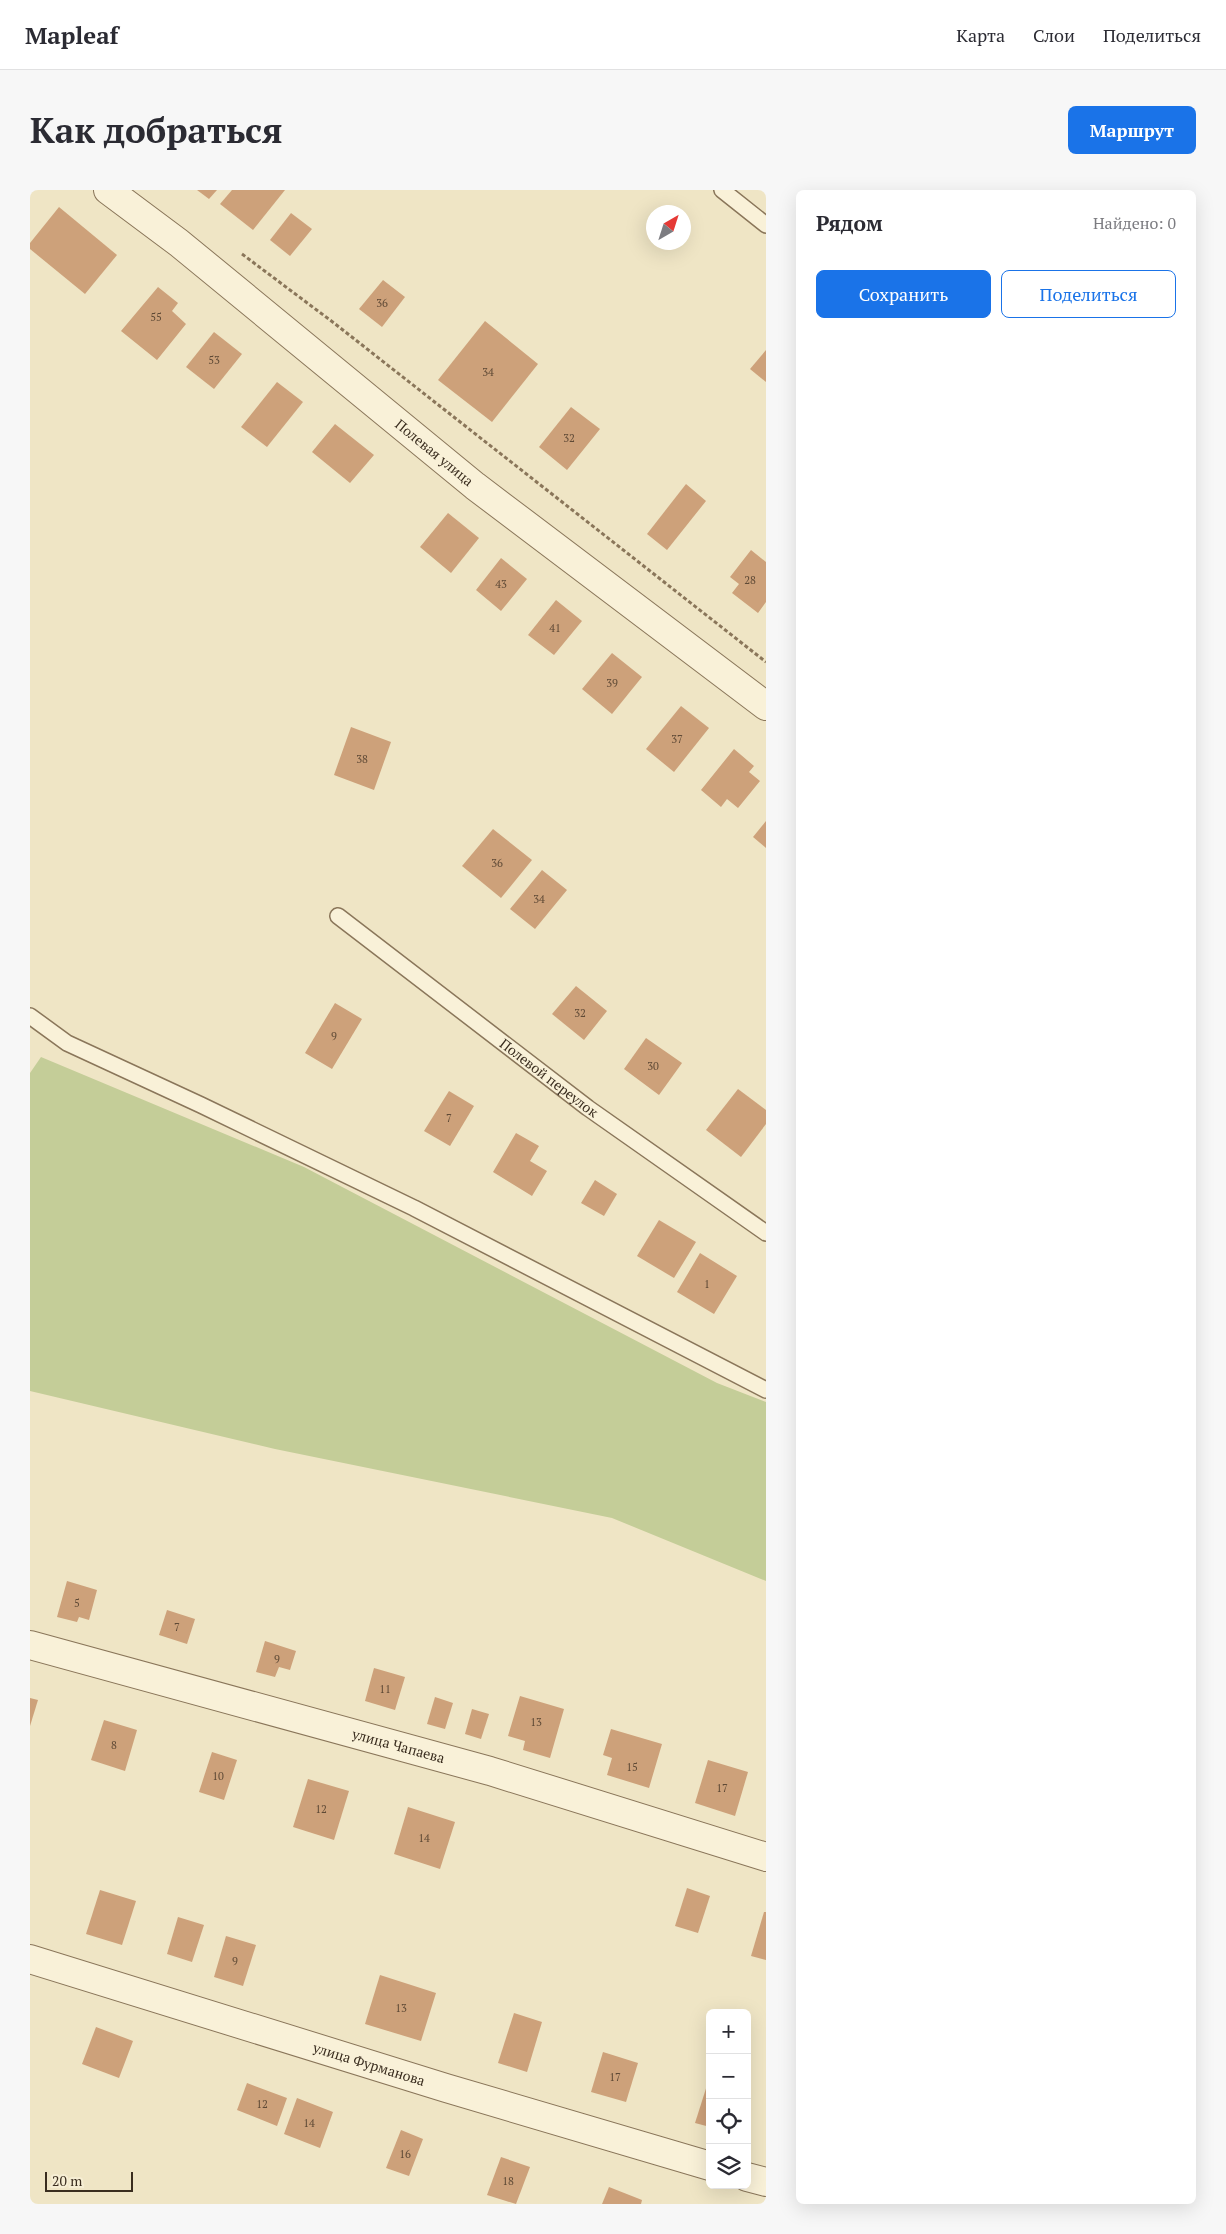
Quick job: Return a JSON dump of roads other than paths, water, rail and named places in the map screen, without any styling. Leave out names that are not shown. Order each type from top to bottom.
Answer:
[{"type":"street","name":"Полевая улица","points":[[108,190],[179,243],[475,486],[766,706]]},
{"type":"street","name":"улица Чапаева","points":[[30,1644],[490,1771],[766,1858]]},
{"type":"street","name":"улица Фурманова","points":[[30,1959],[446,2088],[706,2165]]},
{"type":"street","points":[[751,2178],[766,2182]]},
{"type":"lane","points":[[722,190],[766,224]]},
{"type":"lane","name":"Полевой переулок","points":[[338,916],[588,1108],[766,1233]]},
{"type":"lane","points":[[30,1016],[66,1043],[210,1109],[414,1208],[766,1390]]}]
